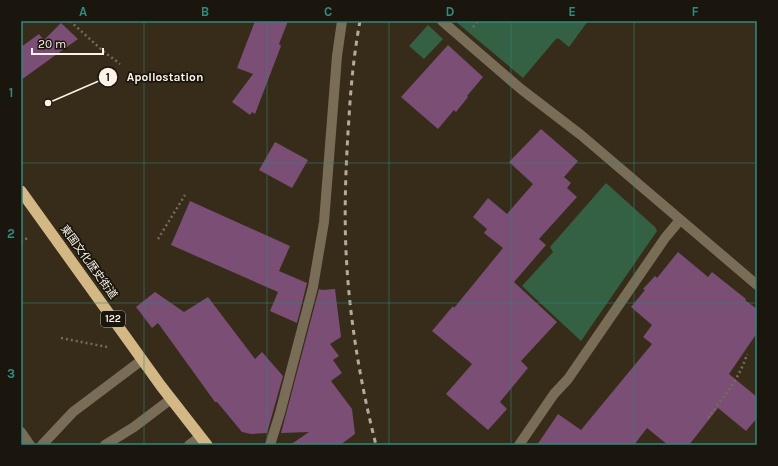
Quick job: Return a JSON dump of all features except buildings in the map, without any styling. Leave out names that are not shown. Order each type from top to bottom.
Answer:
[{"type":"highway","name":"東国文化歴史街道","points":[[21,191],[142,360],[204,441]]},
{"type":"street","points":[[270,445],[280,413],[313,287],[324,222],[337,56],[342,21]]},
{"type":"street","points":[[442,21],[522,89],[581,135],[757,284]]},
{"type":"street","points":[[520,444],[554,394],[568,379],[665,238],[680,220]]},
{"type":"street","points":[[42,445],[73,412],[142,360]]},
{"type":"street","points":[[105,445],[134,427],[171,399]]},
{"type":"street","points":[[21,432],[30,445]]},
{"type":"street","points":[[190,445],[204,441]]},
{"type":"path","points":[[70,21],[102,51],[120,64]]},
{"type":"path","points":[[158,239],[185,195]]},
{"type":"path","points":[[21,242],[28,236]]},
{"type":"path","points":[[60,338],[107,347]]},
{"type":"path","points":[[708,418],[735,381],[743,367],[747,354]]},
{"type":"green space","points":[[455,21],[588,21],[569,47],[558,38],[555,40],[523,78]]},
{"type":"green space","points":[[428,25],[443,39],[424,59],[409,46]]},
{"type":"green space","points":[[606,183],[655,227],[657,231],[581,341],[522,286],[553,252],[550,247]]},
{"type":"railway","points":[[360,21],[353,69],[348,134],[345,234],[347,275],[356,349],[376,445]]},
{"type":"place","name":"Apollostation","points":[[48,103]]}]
